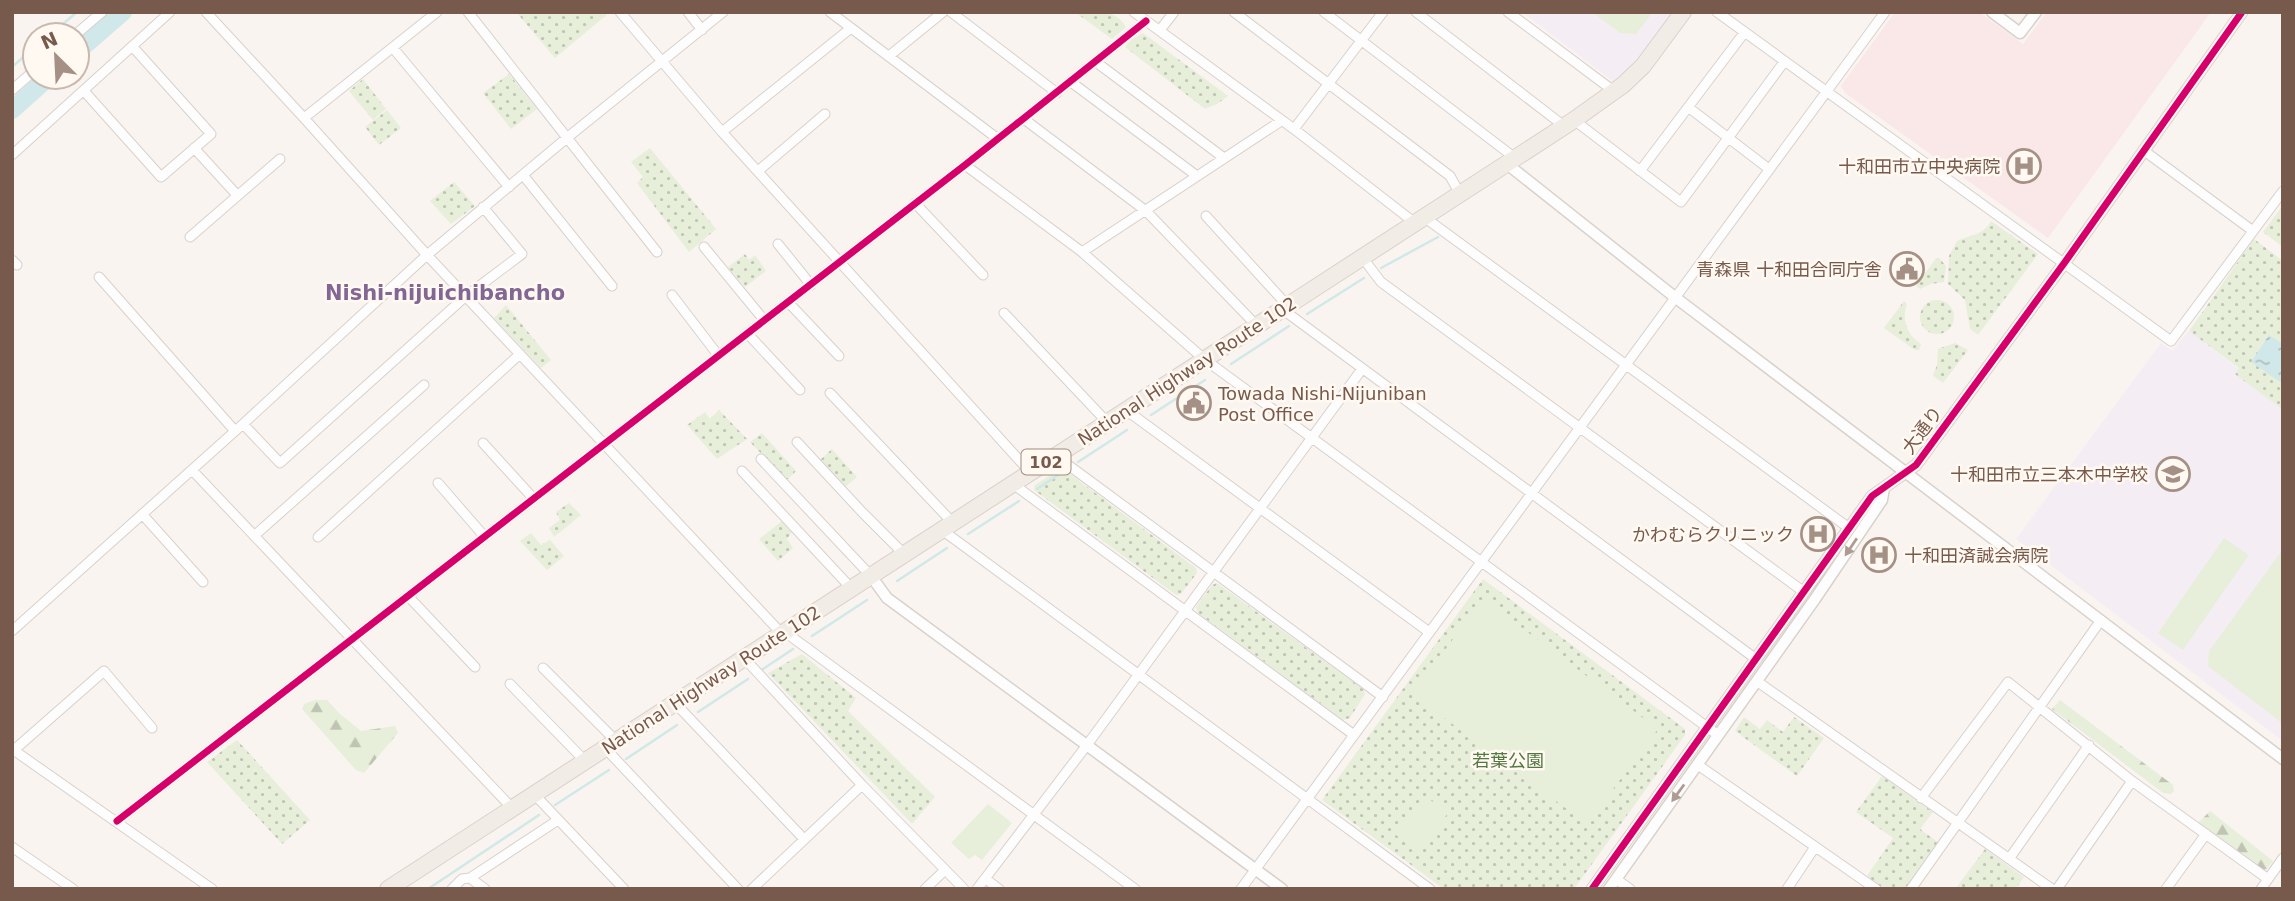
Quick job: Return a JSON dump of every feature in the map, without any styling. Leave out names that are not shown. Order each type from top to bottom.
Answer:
[{"type":"highway","name":"National Highway Route 102","points":[[388,889],[1615,92],[1643,66],[1683,12]]},
{"type":"street","points":[[91,84],[170,12]]},
{"type":"street","points":[[206,12],[427,255],[784,633],[1135,889]]},
{"type":"street","points":[[304,118],[437,12]]},
{"type":"street","points":[[468,12],[657,252]]},
{"type":"street","points":[[620,12],[722,132],[1030,472]]},
{"type":"street","points":[[688,12],[702,30]]},
{"type":"street","points":[[12,631],[427,255],[568,136],[723,12]]},
{"type":"street","points":[[830,12],[998,139]]},
{"type":"street","points":[[889,56],[943,12]]},
{"type":"street","points":[[951,12],[1058,93]]},
{"type":"street","points":[[1134,12],[1281,121],[1626,364],[1849,528]]},
{"type":"street","points":[[1160,30],[1174,12]]},
{"type":"street","points":[[1234,12],[1450,176],[1460,194]]},
{"type":"street","points":[[1324,12],[1508,151],[1511,161],[1676,298],[2283,760]]},
{"type":"street","points":[[1294,130],[1383,12]]},
{"type":"street","points":[[1416,12],[1569,123],[1640,170],[1681,202],[1784,62]]},
{"type":"street","points":[[1508,12],[1615,92]]},
{"type":"street","points":[[1717,12],[2171,341],[2283,191]]},
{"type":"street","points":[[1241,889],[1885,12]]},
{"type":"street","points":[[1992,12],[2020,33],[2036,12]]},
{"type":"street","name":"大通り","points":[[1592,889],[1872,496],[1916,465],[2065,262],[2242,12]]},
{"type":"street","points":[[117,821],[1058,93],[1146,21]]},
{"type":"street","points":[[722,132],[851,28]]},
{"type":"street","points":[[1640,170],[1744,33]]},
{"type":"street","points":[[12,155],[84,91],[161,177],[211,134],[132,46]]},
{"type":"street","points":[[393,48],[509,187]]},
{"type":"street","points":[[1096,62],[1224,158]]},
{"type":"street","points":[[1071,82],[1197,176]]},
{"type":"street","points":[[1688,107],[1769,169]]},
{"type":"street","points":[[758,171],[825,114]]},
{"type":"street","points":[[1024,118],[1146,211],[1256,325]]},
{"type":"street","points":[[1082,252],[1281,121]]},
{"type":"street","points":[[194,148],[237,195]]},
{"type":"street","points":[[2143,150],[2253,231]]},
{"type":"street","points":[[190,237],[280,159]]},
{"type":"street","points":[[965,165],[1082,252],[1205,359],[1718,735]]},
{"type":"street","points":[[523,175],[612,286]]},
{"type":"street","points":[[915,204],[983,275]]},
{"type":"street","points":[[99,277],[239,428],[280,463],[466,296],[522,254],[483,207]]},
{"type":"street","points":[[1206,216],[1285,307],[1362,369],[1756,659]]},
{"type":"street","points":[[778,244],[811,285]]},
{"type":"street","points":[[704,247],[764,320]]},
{"type":"street","points":[[1362,257],[1381,282],[1804,592]]},
{"type":"street","points":[[672,295],[718,355]]},
{"type":"street","points":[[788,302],[839,356]]},
{"type":"street","points":[[1004,313],[1107,422]]},
{"type":"street","points":[[747,333],[800,390]]},
{"type":"street","points":[[318,537],[520,354]]},
{"type":"street","points":[[977,889],[1087,745],[1362,369]]},
{"type":"street","points":[[254,536],[424,385]]},
{"type":"street","points":[[830,393],[947,526],[1137,674],[1430,889]]},
{"type":"street","points":[[1126,410],[1429,632]]},
{"type":"street","points":[[797,442],[905,555]]},
{"type":"street","points":[[483,443],[533,498]]},
{"type":"street","points":[[1056,456],[1383,697]]},
{"type":"street","points":[[761,459],[871,576],[887,598],[1282,889]]},
{"type":"street","points":[[192,470],[512,808]]},
{"type":"street","points":[[742,471],[852,589]]},
{"type":"street","points":[[438,483],[484,536]]},
{"type":"street","points":[[1013,484],[1354,735]]},
{"type":"street","name":"大通り","points":[[1613,884],[1860,535],[1882,500],[1884,488]]},
{"type":"street","points":[[142,514],[203,582]]},
{"type":"street","points":[[408,596],[475,667]]},
{"type":"street","points":[[1911,889],[2101,620]]},
{"type":"street","points":[[744,658],[862,785],[964,889]]},
{"type":"street","points":[[543,668],[738,889]]},
{"type":"street","points":[[152,728],[104,671],[13,749],[212,889]]},
{"type":"street","points":[[1758,682],[1921,799],[2054,889],[2132,780]]},
{"type":"street","points":[[1921,799],[2008,682],[2132,780],[2268,879]]},
{"type":"street","points":[[510,684],[585,761]]},
{"type":"street","points":[[675,703],[804,839]]},
{"type":"street","points":[[2009,859],[2089,745]]},
{"type":"street","points":[[1698,765],[1876,889]]},
{"type":"street","points":[[752,889],[862,785]]},
{"type":"street","points":[[534,794],[624,889]]},
{"type":"street","points":[[452,889],[462,879],[470,878],[558,820]]},
{"type":"street","points":[[2165,889],[2206,834]]},
{"type":"street","points":[[12,846],[73,889]]},
{"type":"street","points":[[1787,889],[1815,847]]},
{"type":"street","points":[[2261,889],[2283,858]]},
{"type":"street","points":[[925,889],[945,870]]},
{"type":"street","points":[[470,878],[485,889]]},
{"type":"street","points":[[986,879],[999,889]]},
{"type":"street","points":[[1613,884],[1630,889]]},
{"type":"shaded area","points":[[1522,12],[1672,12],[1642,54],[1614,82]]},
{"type":"shaded area","name":"十和田市立中央病院","points":[[1895,12],[1979,12],[2023,44],[2047,12],[2211,12],[2048,238],[1845,93],[1841,86]]},
{"type":"shaded area","name":"十和田市立三本木中学校","points":[[2189,331],[2239,369],[2236,374],[2283,410],[2283,741],[2016,539],[2161,343],[2172,351]]},
{"type":"green space","points":[[516,12],[610,12],[555,58]]},
{"type":"green space","points":[[1075,12],[1110,14],[1126,27],[1112,39]]},
{"type":"green space","points":[[1592,12],[1653,12],[1636,34],[1620,33]]},
{"type":"green space","points":[[1143,33],[1228,96],[1205,109],[1125,47]]},
{"type":"green space","points":[[509,74],[537,109],[511,129],[483,93]]},
{"type":"green space","points":[[363,79],[386,109],[373,120],[349,91]]},
{"type":"green space","points":[[387,110],[401,128],[379,145],[365,127]]},
{"type":"green space","points":[[650,148],[716,229],[689,252],[637,183],[643,177],[631,162]]},
{"type":"green space","points":[[454,182],[475,206],[451,224],[430,201]]},
{"type":"green space","points":[[2283,205],[2283,247],[2263,232]]},
{"type":"green space","points":[[1991,221],[2038,254],[1978,335],[1970,329],[1965,300],[1948,284],[1949,256],[1957,241],[1981,232]]},
{"type":"green space","points":[[2254,239],[2283,261],[2283,410],[2235,374],[2239,368],[2189,331]]},
{"type":"green space","points":[[745,254],[749,260],[755,255],[766,271],[745,287],[728,267]]},
{"type":"green space","points":[[1936,258],[1946,266],[1944,282],[1920,289],[1916,286]]},
{"type":"green space","points":[[1937,300],[1949,305],[1954,317],[1949,329],[1937,334],[1925,329],[1920,317],[1925,305]]},
{"type":"green space","points":[[1904,301],[1907,304],[1907,327],[1921,344],[1919,350],[1915,350],[1884,328]]},
{"type":"green space","points":[[506,305],[551,360],[541,368],[494,318]]},
{"type":"green space","points":[[1955,343],[1968,350],[1943,383],[1933,376],[1938,349]]},
{"type":"green space","points":[[719,410],[747,439],[717,459],[687,425],[705,412],[710,419]]},
{"type":"green space","points":[[762,433],[796,471],[787,480],[750,442]]},
{"type":"green space","points":[[832,449],[857,477],[844,488],[820,460]]},
{"type":"green space","points":[[1062,468],[1196,568],[1197,573],[1181,594],[1176,595],[1034,490],[1035,485]]},
{"type":"green space","points":[[569,503],[581,515],[554,537],[549,528],[560,520],[556,512]]},
{"type":"green space","points":[[782,521],[792,532],[787,539],[793,548],[778,561],[759,539]]},
{"type":"green space","points":[[531,533],[541,545],[550,540],[564,556],[547,570],[520,541]]},
{"type":"green space","points":[[2224,538],[2249,555],[2183,650],[2158,633]]},
{"type":"green space","points":[[2283,549],[2283,724],[2208,666],[2209,651]]},
{"type":"green space","name":"若葉公園","points":[[1483,579],[1685,729],[1685,735],[1574,889],[1444,889],[1322,800]]},
{"type":"green space","points":[[1217,583],[1363,689],[1365,694],[1350,718],[1343,720],[1198,613],[1196,607],[1212,585]]},
{"type":"green space","points":[[1483,599],[1658,729],[1587,824],[1412,694]]},
{"type":"green space","points":[[802,654],[856,698],[848,711],[935,797],[912,824],[768,673]]},
{"type":"green space","points":[[327,700],[361,731],[395,726],[398,733],[364,773],[356,770],[302,709],[304,704]]},
{"type":"green space","points":[[2060,700],[2173,785],[2174,791],[2171,794],[2163,793],[2052,709]]},
{"type":"green space","points":[[1744,717],[1760,729],[1767,720],[1783,732],[1794,717],[1824,738],[1797,776],[1735,731]]},
{"type":"green space","points":[[237,740],[310,820],[282,844],[207,762]]},
{"type":"green space","points":[[1882,776],[1933,812],[1920,829],[1939,843],[1907,889],[1884,889],[1867,876],[1893,838],[1856,812]]},
{"type":"green space","points":[[1425,796],[1448,813],[1419,852],[1396,835]]},
{"type":"green space","points":[[988,804],[1012,823],[982,860],[975,855],[969,859],[951,843]]},
{"type":"green space","points":[[2210,811],[2273,861],[2267,869],[2262,870],[2197,824]]},
{"type":"green space","points":[[1985,849],[2024,877],[2016,889],[1956,888]]},
{"type":"water","points":[[2269,335],[2283,344],[2283,384],[2251,362]]},
{"type":"waterway","points":[[66,21],[77,12]]},
{"type":"waterway","points":[[91,40],[123,12]]},
{"type":"waterway","points":[[12,67],[21,59]]},
{"type":"waterway","points":[[12,110],[33,91]]},
{"type":"waterway","points":[[1381,268],[1438,237]]},
{"type":"waterway","points":[[1307,314],[1364,278]]},
{"type":"waterway","points":[[1231,364],[1289,326]]},
{"type":"waterway","points":[[1151,415],[1205,380]]},
{"type":"waterway","points":[[1078,462],[1127,430]]},
{"type":"waterway","points":[[1037,489],[1058,475]]},
{"type":"waterway","points":[[968,534],[1019,501]]},
{"type":"waterway","points":[[897,581],[947,548]]},
{"type":"waterway","points":[[812,636],[867,600]]},
{"type":"waterway","points":[[763,669],[793,649]]},
{"type":"waterway","points":[[698,712],[748,679]]},
{"type":"waterway","points":[[626,759],[677,725]]},
{"type":"waterway","points":[[555,805],[609,770]]},
{"type":"waterway","points":[[428,889],[539,815]]},
{"type":"cycle path","points":[[1592,889],[1872,496],[1916,465],[2065,262],[2242,12]]},
{"type":"cycle path","points":[[117,821],[965,165],[1146,21]]},
{"type":"place","name":"十和田市立中央病院","points":[[2024,166]]},
{"type":"place","name":"青森県 十和田合同庁舎","points":[[1907,269]]},
{"type":"place","name":"Towada Nishi-Nijuniban Post Office","points":[[1194,403]]},
{"type":"place","name":"十和田市立三本木中学校","points":[[2173,474]]},
{"type":"place","name":"かわむらクリニック","points":[[1818,534]]},
{"type":"place","name":"十和田済誠会病院","points":[[1879,555]]},
{"type":"district","name":"Nishi-nijuichibancho","points":[[445,293]]}]
